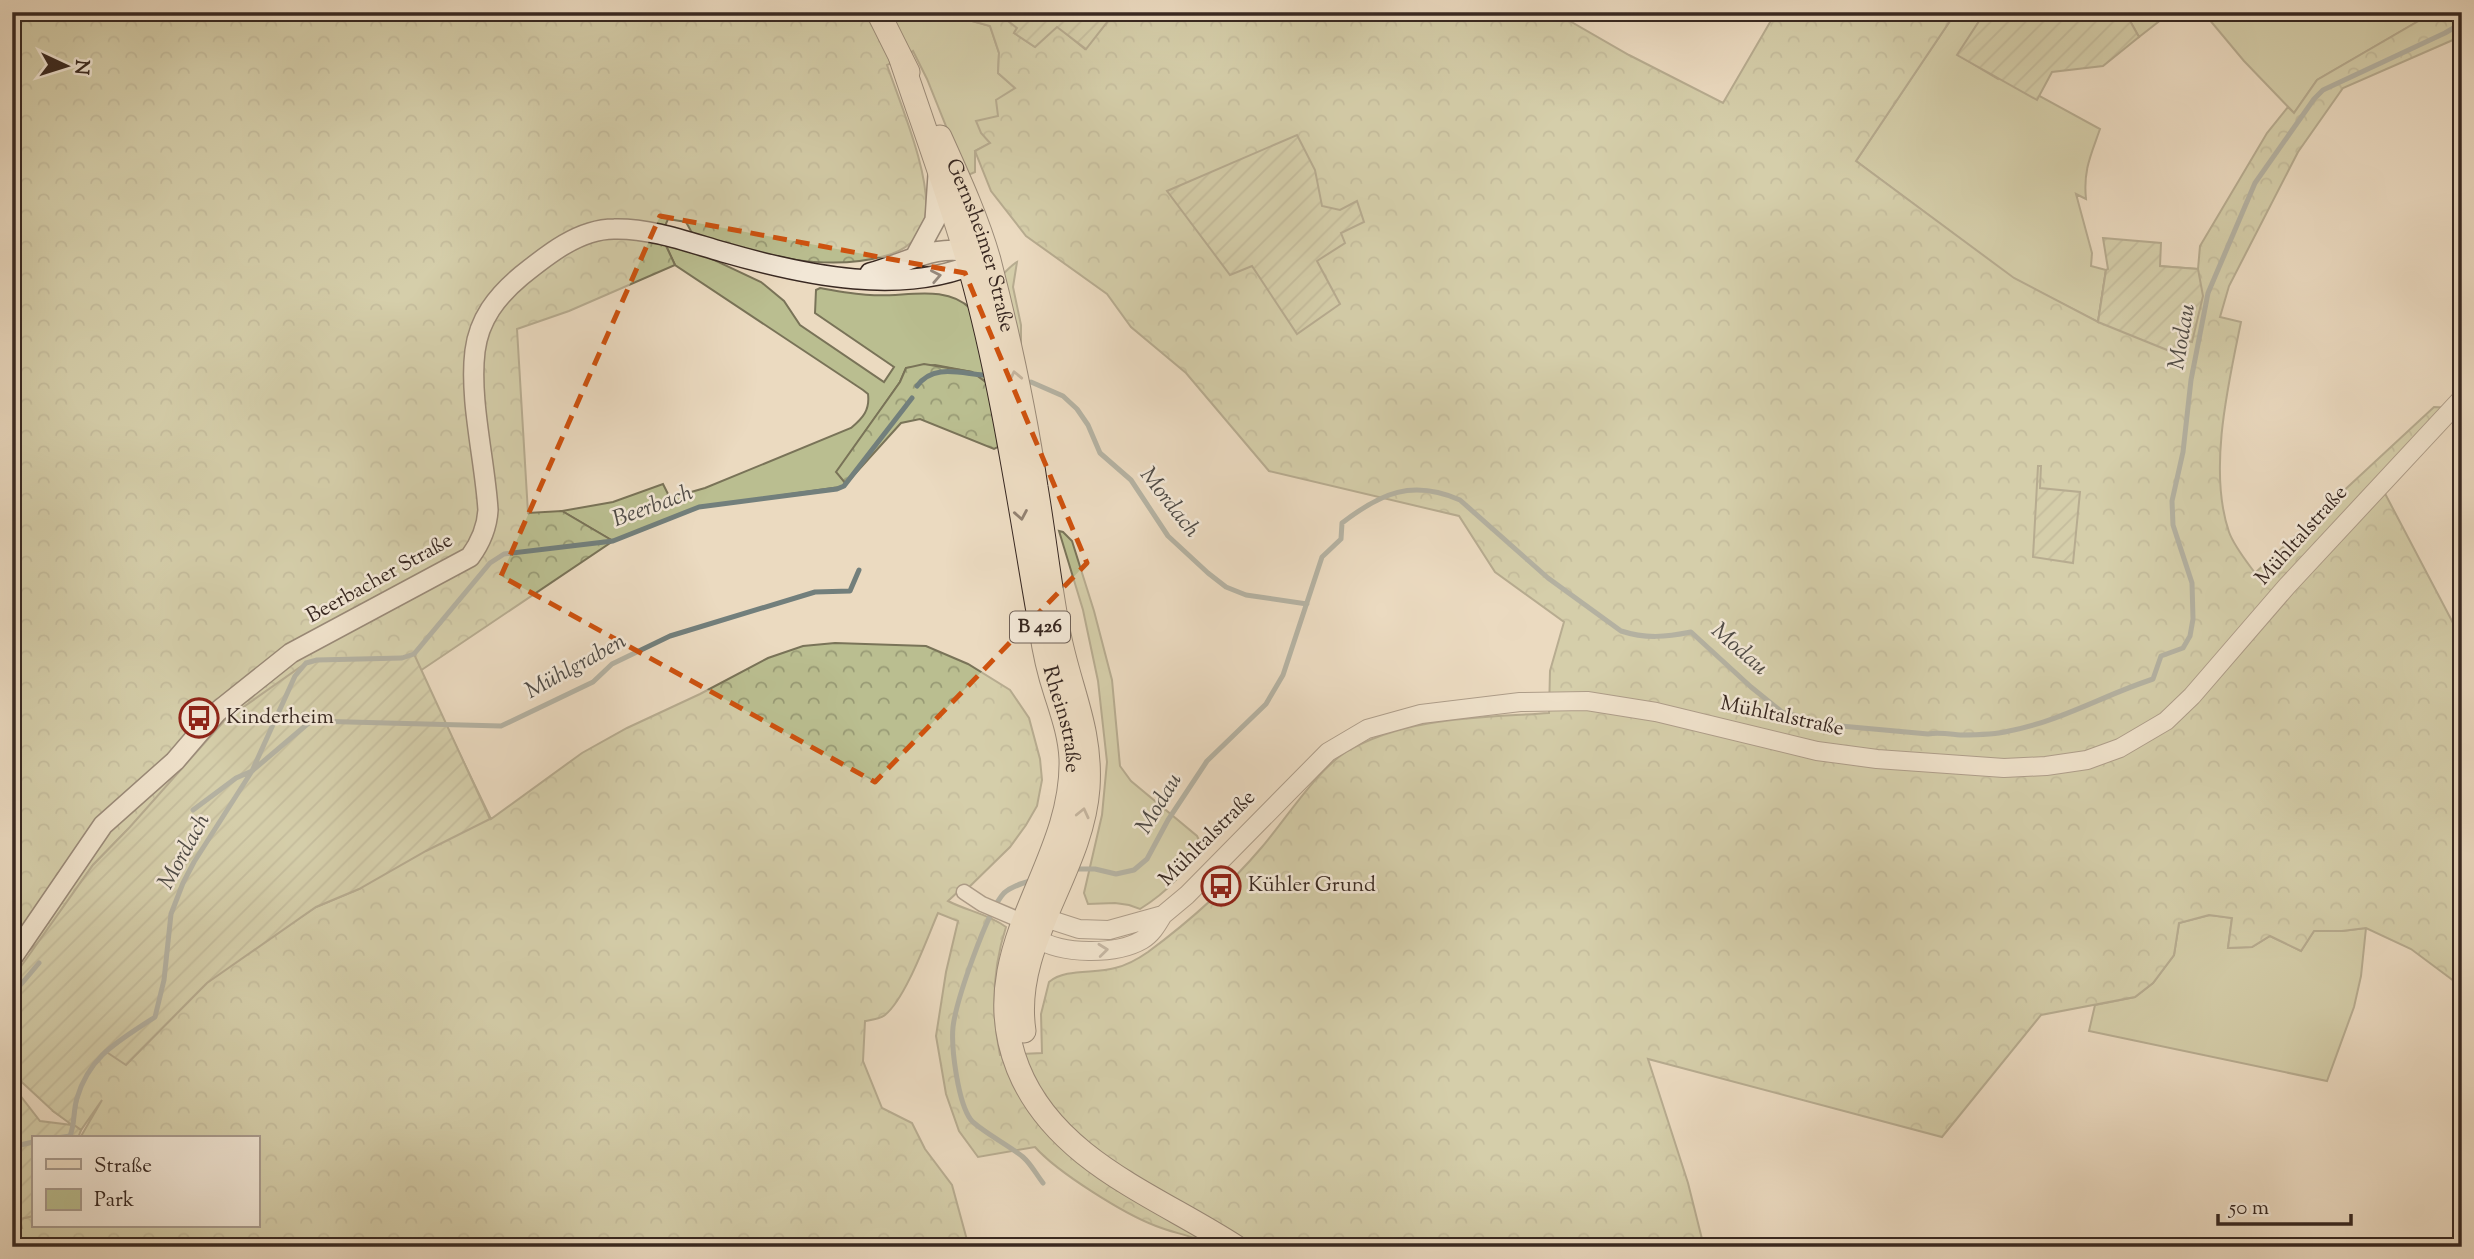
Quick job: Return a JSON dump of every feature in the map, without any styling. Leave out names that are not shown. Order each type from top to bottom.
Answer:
[{"type":"main road","name":"Gernsheimer Straße","points":[[878,12],[916,84],[968,201],[988,343],[1018,445]]},
{"type":"main road","name":"Gernsheimer Straße","points":[[901,59],[938,171],[974,258]]},
{"type":"main road","points":[[915,257],[934,220],[938,171]]},
{"type":"main road","name":"Beerbacher Straße","points":[[12,958],[103,825],[175,761],[217,712],[291,653],[470,557],[482,540],[488,510],[474,372],[479,330],[488,311],[504,290],[561,246],[598,231],[614,229],[661,235],[798,271],[852,277],[924,278],[974,258]]},
{"type":"main road","name":"Beerbacher Straße","points":[[852,277],[945,250],[974,258]]},
{"type":"main road","name":"Rheinstraße","points":[[1018,445],[1045,545],[1058,632],[1087,743],[1086,800],[1069,858],[1056,891],[1028,923]]},
{"type":"main road","name":"Rheinstraße","points":[[1018,445],[1045,653],[1070,745],[1071,763],[1066,804],[1031,899],[1028,923]]},
{"type":"main road","name":"B 426","points":[[1028,923],[1013,952],[1006,996],[1012,1048],[1023,1080],[1038,1105],[1064,1138],[1098,1164],[1236,1247]]},
{"type":"street","name":"Mühltalstraße","points":[[1028,923],[1074,950],[1113,950],[1143,939],[1154,931],[1163,915],[1328,752],[1367,729],[1421,714],[1520,702],[1587,701],[1656,712],[1817,751],[1877,759],[2004,768],[2087,760],[2120,748],[2166,722],[2192,696],[2287,586],[2462,398]]},
{"type":"street","points":[[964,892],[982,904],[1028,923]]},
{"type":"highlighted area","points":[[660,216],[965,273],[1087,563],[875,782],[501,576]]},
{"type":"green space","points":[[12,12],[878,12],[901,59],[887,65],[914,141],[924,183],[925,218],[916,238],[899,251],[885,256],[836,263],[812,262],[763,253],[692,233],[686,222],[668,219],[661,235],[675,265],[569,311],[517,329],[528,513],[562,511],[613,541],[420,671],[491,819],[582,753],[627,728],[768,658],[803,646],[835,643],[926,646],[968,664],[1010,690],[1029,718],[1040,759],[1042,780],[1037,806],[1010,847],[964,892],[961,889],[948,901],[1006,927],[994,991],[1000,1055],[1042,1053],[1041,1014],[1049,982],[1063,975],[1107,970],[1124,965],[1164,940],[1236,876],[1313,783],[1346,752],[1369,740],[1419,725],[1471,718],[1549,713],[1550,671],[1564,622],[1495,572],[1459,516],[1269,471],[1186,373],[1131,327],[1107,294],[1026,236],[991,191],[975,151],[990,143],[981,133],[976,121],[998,116],[996,100],[1015,88],[998,73],[999,53],[990,26],[940,12],[1025,12],[1009,21],[1017,28],[1014,33],[1035,47],[1057,26],[1085,49],[1115,12],[1554,12],[1629,55],[1723,103],[1776,12],[1956,12],[1856,161],[2014,278],[2098,322],[2106,270],[2158,274],[2159,266],[2198,269],[2200,246],[2267,133],[2288,107],[2294,113],[2317,80],[2434,12],[2462,12],[2462,36],[2343,88],[2298,152],[2229,286],[2220,317],[2241,322],[2222,428],[2220,482],[2229,532],[2255,573],[2434,407],[2453,408],[2380,484],[2462,640],[2462,987],[2411,949],[2366,928],[2314,931],[2301,951],[2270,936],[2252,947],[2228,948],[2232,918],[2209,915],[2179,923],[2174,955],[2153,983],[2135,997],[2041,1015],[1942,1137],[1648,1059],[1688,1183],[1704,1247],[1212,1247],[1127,1212],[1075,1180],[1035,1147],[978,1157],[959,1131],[946,1094],[936,1036],[946,972],[958,921],[938,913],[915,967],[893,1007],[885,1015],[865,1021],[863,1061],[882,1108],[912,1123],[925,1149],[952,1185],[967,1240],[973,1247],[12,1247],[12,1230],[22,1228],[20,1219],[32,1216],[32,1228],[259,1228],[259,1136],[81,1136],[102,1100],[81,1130],[53,1111],[100,1050],[316,907],[359,889],[129,828],[93,865],[39,942],[12,965]]},
{"type":"green space","points":[[878,12],[940,12],[990,26],[999,53],[998,73],[1015,88],[999,116],[991,143],[975,151],[975,172],[966,176],[913,51],[901,59]]},
{"type":"green space","points":[[1025,12],[1115,12],[1086,49],[1057,27],[1035,47],[1014,33],[1017,28],[1008,21]]},
{"type":"green space","points":[[1956,12],[1985,12],[1958,55],[1998,79],[2001,75],[2100,129],[2087,171],[2086,199],[2076,194],[2092,253],[2091,266],[2106,270],[2098,322],[2014,279],[1856,161]]},
{"type":"green space","points":[[1985,12],[2125,12],[2139,37],[2103,66],[2052,72],[2037,100],[1957,55]]},
{"type":"green space","points":[[2125,12],[2171,12],[2139,37]]},
{"type":"green space","points":[[2203,12],[2434,12],[2317,80],[2294,113],[2244,61]]},
{"type":"green space","points":[[1297,135],[1315,170],[1322,206],[1340,210],[1357,201],[1364,222],[1341,233],[1345,243],[1317,261],[1340,304],[1297,334],[1252,266],[1230,275],[1167,191]]},
{"type":"green space","points":[[661,235],[761,282],[784,301],[800,325],[884,382],[894,367],[815,313],[816,290],[820,288],[870,295],[936,294],[961,301],[971,309],[1017,262],[1013,287],[1021,325],[1021,353],[991,386],[972,372],[935,365],[906,368],[900,382],[837,472],[846,484],[840,487],[699,507],[613,541],[562,511],[613,502],[663,484],[670,498],[705,488],[851,428],[862,417],[868,405],[868,394],[863,390],[675,265]]},
{"type":"green space","points":[[2103,238],[2161,243],[2160,266],[2198,269],[2203,296],[2192,342],[2180,339],[2177,354],[2098,322],[2108,269]]},
{"type":"green space","points":[[924,364],[972,372],[991,386],[998,447],[994,449],[920,419],[901,423],[846,484],[836,472],[900,382],[906,368]]},
{"type":"green space","points":[[2038,466],[2041,466],[2040,488],[2080,492],[2073,563],[2033,557]]},
{"type":"green space","points":[[1059,531],[1072,541],[1112,680],[1120,766],[1131,781],[1197,836],[1200,842],[1190,862],[1176,880],[1140,909],[1115,903],[1088,904],[1084,893],[1102,815],[1107,762],[1098,681],[1083,610]]},
{"type":"green space","points":[[414,654],[490,819],[359,889],[316,907],[207,983],[126,1065],[105,1051],[86,1077],[79,1093],[74,1125],[81,1130],[79,1136],[32,1136],[32,1216],[20,1219],[18,1211],[12,1213],[12,1147],[15,1145],[12,1137],[12,1085],[40,1121],[72,1125],[12,1073],[12,979],[93,865],[225,720],[306,663],[317,660],[402,658]]},
{"type":"green space","points":[[2210,915],[2232,918],[2228,948],[2252,947],[2270,936],[2301,951],[2314,931],[2366,928],[2361,976],[2354,1007],[2327,1081],[2089,1031],[2095,1005],[2135,997],[2153,983],[2174,955],[2179,923]]},
{"type":"waterway","name":"Modau","points":[[1073,869],[1095,869],[1116,874],[1134,870],[1147,859],[1168,820],[1207,761],[1266,704],[1283,675],[1322,557],[1341,539],[1342,523],[1370,504],[1398,492],[1427,491],[1460,500],[1548,578],[1621,631],[1656,636],[1691,632],[1782,712],[1830,725],[1928,734],[1997,733],[2047,721],[2153,679],[2161,656],[2183,648],[2190,636],[2193,619],[2192,583],[2173,525],[2172,501],[2183,452],[2191,380],[2208,293],[2255,183],[2323,90],[2462,23]]},
{"type":"waterway","name":"Mordach","points":[[917,386],[923,379],[939,372],[983,375]]},
{"type":"waterway","name":"Mordach","points":[[1031,382],[1063,396],[1077,409],[1088,425],[1100,453],[1131,480],[1168,536],[1208,573],[1226,587],[1246,595],[1307,604]]},
{"type":"waterway","name":"Mordach","points":[[70,1136],[77,1098],[90,1071],[107,1050],[155,1017],[164,980],[171,914],[183,883],[252,771],[295,676],[306,663],[317,660],[402,658],[414,654],[490,563],[504,554],[613,541],[699,507],[844,486],[912,398]]},
{"type":"waterway","name":"Mühlgraben","points":[[193,810],[236,778],[252,771],[311,721],[501,726],[593,682],[612,664],[670,636],[815,592],[850,591],[859,570]]},
{"type":"waterway","name":"Modau","points":[[1033,880],[1004,893],[989,918],[960,998],[953,1036],[954,1061],[966,1112],[982,1129],[1023,1157],[1043,1183]]},
{"type":"waterway","name":"Mühlgraben","points":[[12,995],[39,963]]},
{"type":"waterway","name":"Mordach","points":[[12,1147],[32,1142]]},
{"type":"place","name":"Kinderheim","points":[[199,718]]},
{"type":"place","name":"Kühler Grund","points":[[1221,886]]},
{"type":"water label","name":"Beerbach","points":[[653,507]]}]
